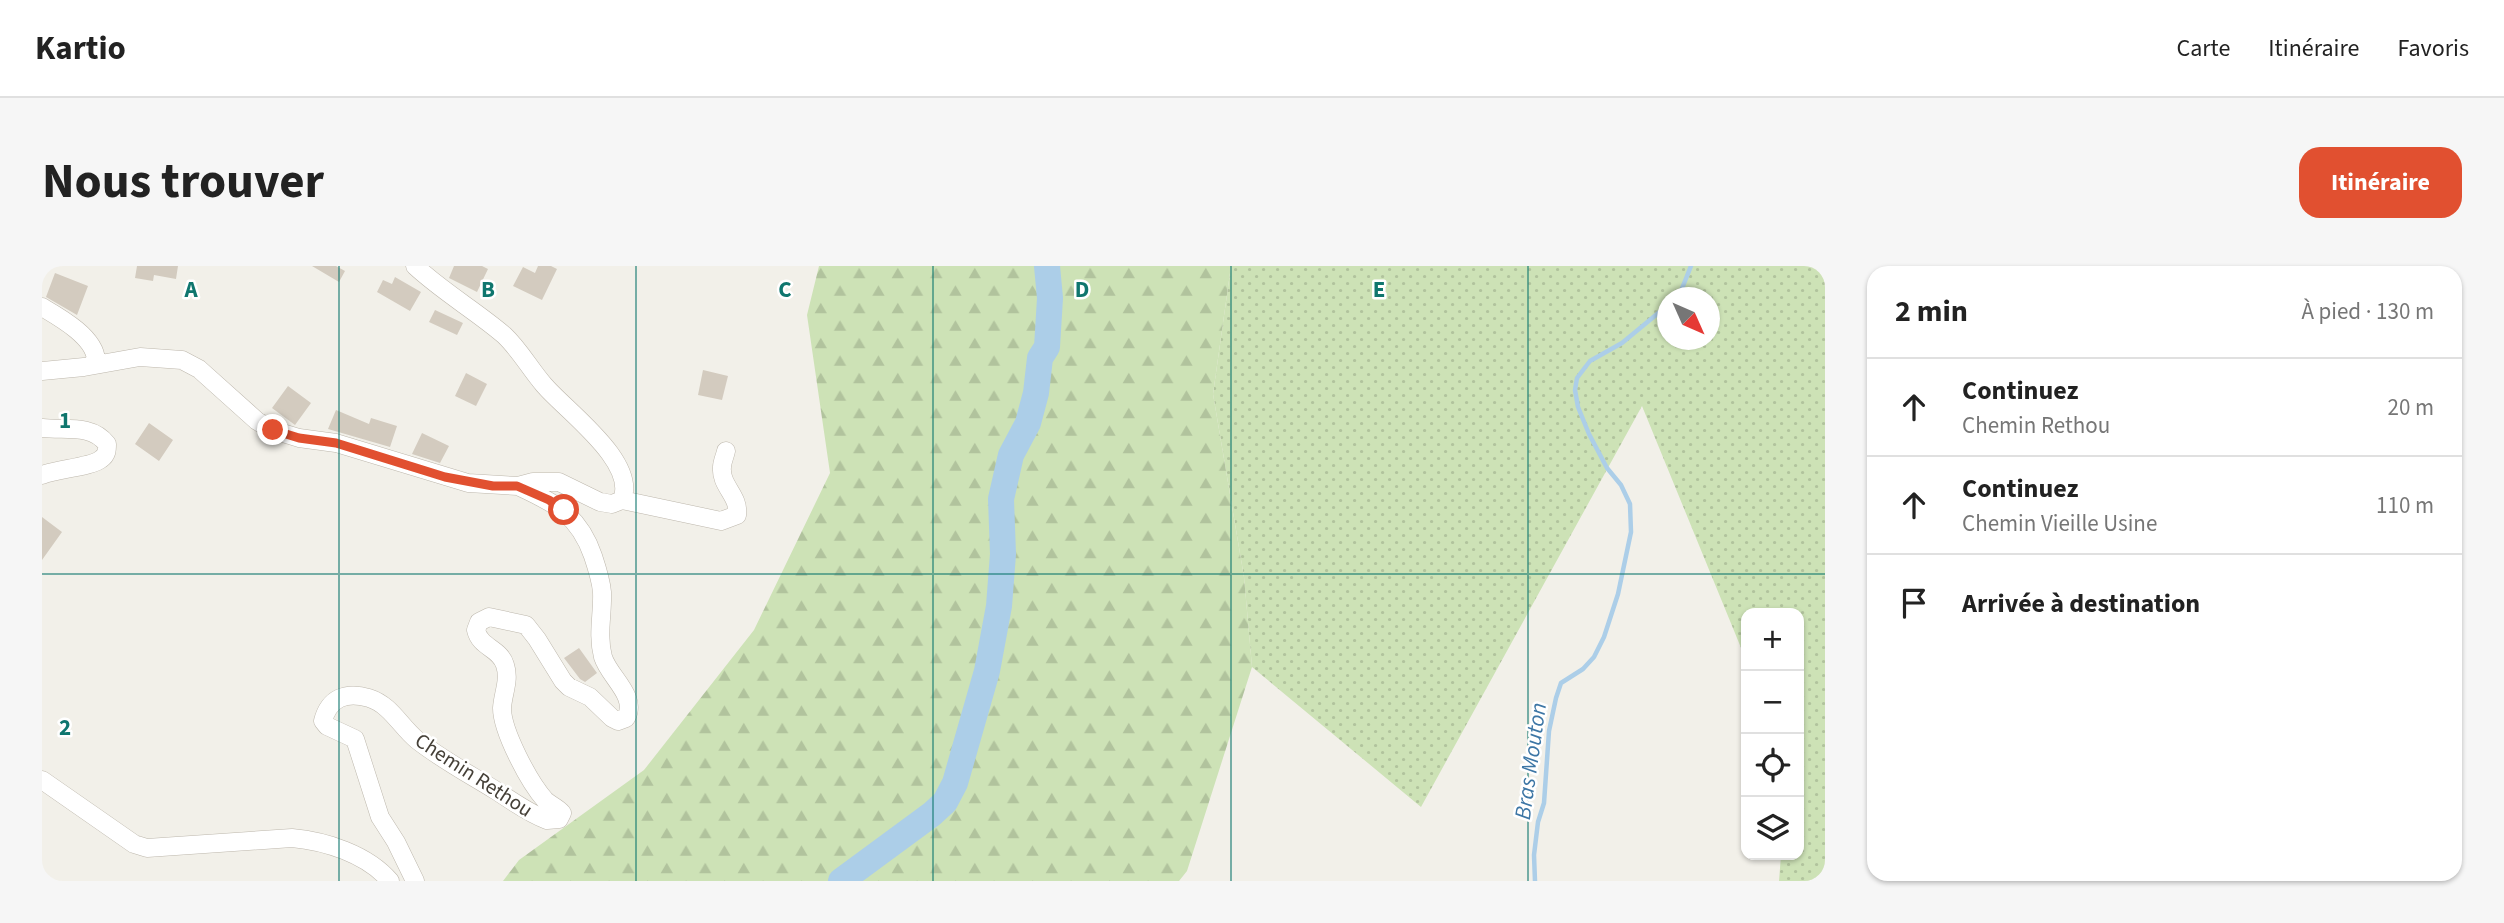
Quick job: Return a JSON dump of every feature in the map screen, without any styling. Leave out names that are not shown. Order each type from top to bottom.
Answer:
[{"type":"street","points":[[415,266],[520,350],[544,385],[611,455],[622,476],[622,500]]},
{"type":"street","points":[[42,307],[68,322],[91,346],[96,353],[96,360],[92,364]]},
{"type":"street","points":[[42,371],[84,367],[140,356],[182,360],[199,369],[245,412],[273,430],[299,438],[336,443],[445,477],[493,486],[559,482],[600,502],[612,504],[622,500],[721,521],[737,515],[738,506],[722,475],[726,451]]},
{"type":"street","points":[[42,428],[78,429],[96,433],[107,444],[107,450],[101,460],[96,462],[62,468],[42,475]]},
{"type":"street","name":"Chemin Rethou","points":[[415,881],[380,817],[355,739],[327,726],[323,721],[326,710],[337,698],[347,694],[369,698],[388,708],[401,725],[433,752],[547,820],[559,819],[562,813],[546,802],[535,787],[507,733],[502,707],[508,680],[505,664],[499,654],[480,641],[476,630],[479,622],[489,617],[526,625],[569,687],[590,697],[612,718],[622,720],[629,715],[628,698],[611,675],[603,656],[599,626],[602,595],[600,578],[589,544],[582,530],[564,510],[517,486]]},
{"type":"street","points":[[42,780],[134,844],[147,848],[292,838],[311,840],[373,865],[390,881]]},
{"type":"green space","points":[[819,266],[1231,266],[1213,394],[1244,577],[1252,667],[1187,871],[1179,881],[503,881],[519,860],[644,770],[754,630],[830,473],[807,315]]},
{"type":"green space","points":[[1231,266],[1825,266],[1825,881],[1779,881],[1781,860],[1804,860],[1804,608],[1741,608],[1741,648],[1642,406],[1421,807],[1252,667],[1244,577],[1213,394]]},
{"type":"building","points":[[137,266],[178,266],[176,279],[154,275],[153,281],[135,278]]},
{"type":"building","points":[[312,266],[336,266],[345,271],[339,282]]},
{"type":"building","points":[[454,266],[482,266],[488,269],[477,292],[449,278]]},
{"type":"building","points":[[538,266],[557,269],[542,300],[513,286],[523,267],[535,273]]},
{"type":"building","points":[[55,273],[88,286],[77,315],[46,297]]},
{"type":"building","points":[[395,277],[421,292],[410,311],[377,292],[383,280],[392,284]]},
{"type":"building","points":[[435,310],[463,323],[457,335],[429,322]]},
{"type":"building","points":[[703,370],[728,376],[722,400],[698,395]]},
{"type":"building","points":[[466,373],[487,384],[476,406],[455,396]]},
{"type":"building","points":[[288,386],[311,403],[295,425],[272,408]]},
{"type":"building","points":[[336,410],[369,424],[371,418],[397,426],[390,447],[328,429]]},
{"type":"building","points":[[149,423],[173,440],[159,461],[135,444]]},
{"type":"building","points":[[422,433],[449,446],[440,463],[412,454]]},
{"type":"building","points":[[42,517],[62,532],[42,560]]},
{"type":"building","points":[[579,648],[597,673],[585,682],[564,658]]},
{"type":"waterway","points":[[841,881],[932,814],[945,802],[955,783],[987,671],[999,606],[1003,554],[1001,499],[1011,455],[1028,423],[1036,393],[1040,358],[1047,347],[1050,298],[1047,266]]},
{"type":"waterway","name":"Bras Mouton","points":[[1683,287],[1691,266]]},
{"type":"waterway","name":"Bras Mouton","points":[[1535,881],[1534,855],[1538,822],[1544,803],[1549,731],[1556,698],[1561,683],[1583,669],[1594,657],[1604,637],[1618,594],[1631,532],[1630,504],[1621,485],[1607,468],[1578,407],[1575,390],[1577,378],[1590,361],[1622,343],[1657,314]]},
{"type":"route","points":[[273,430],[299,438],[336,443],[445,477],[493,486],[517,486],[564,510]]}]
